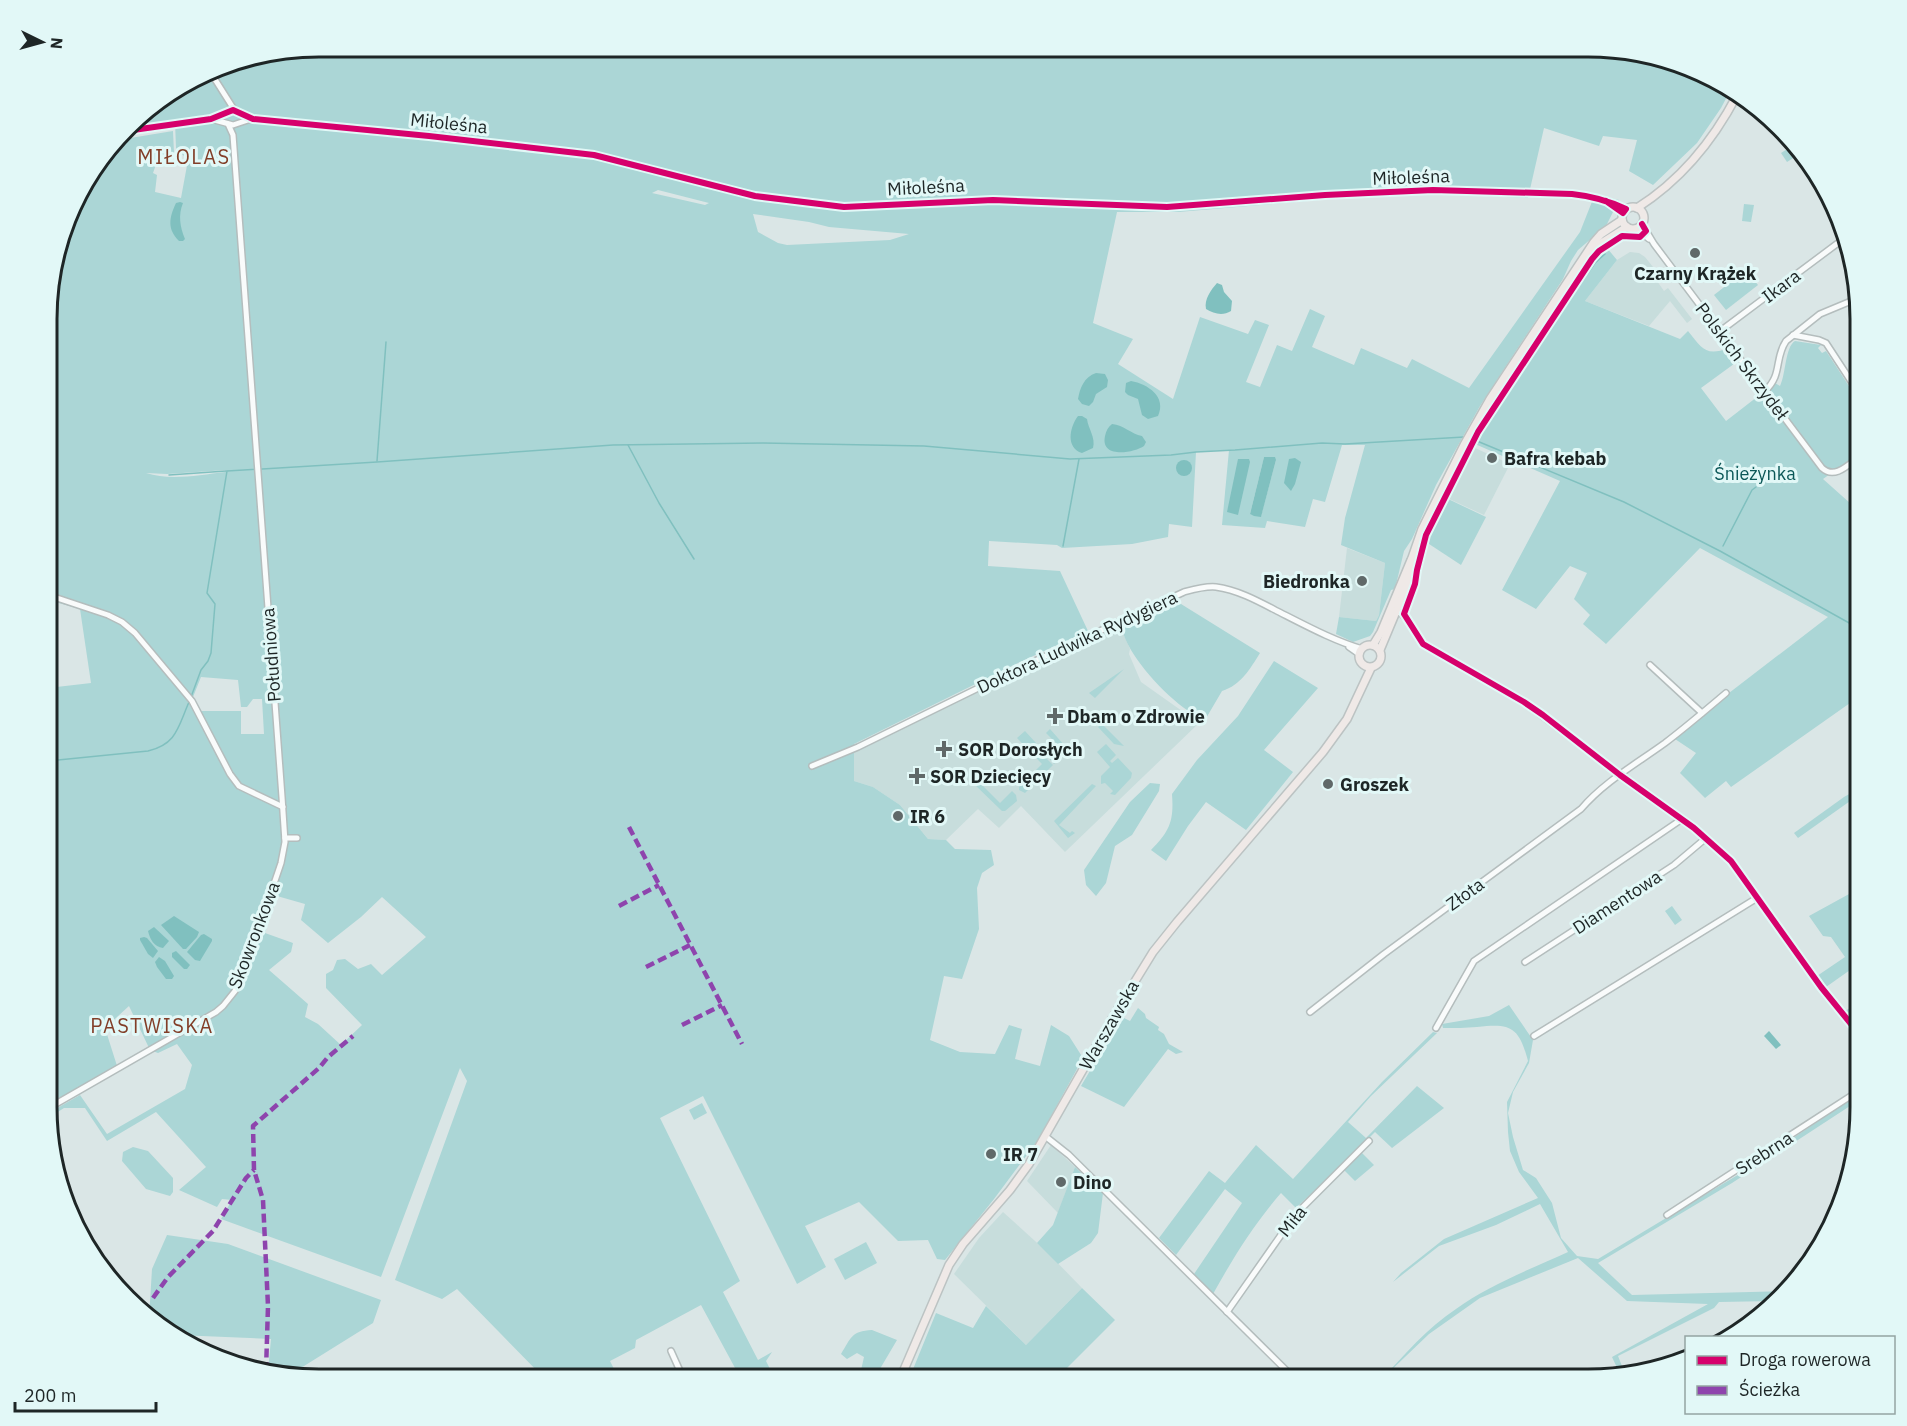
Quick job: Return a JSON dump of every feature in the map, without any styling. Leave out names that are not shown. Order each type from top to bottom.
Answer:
[{"type":"main road","points":[[1394,610],[1380,650],[1382,657],[1380,662],[1367,666],[1360,662],[1361,651],[1373,645],[1379,637],[1408,583],[1412,558],[1426,519],[1490,399],[1602,234],[1632,207],[1637,208],[1654,197],[1689,164],[1708,144],[1734,101]]},
{"type":"main road","points":[[1590,250],[1626,227],[1639,226],[1643,214],[1654,197]]},
{"type":"main road","points":[[1637,208],[1643,214]]},
{"type":"main road","points":[[1624,214],[1626,227]]},
{"type":"main road","points":[[1373,645],[1380,650]]},
{"type":"main road","name":"Warszawska","points":[[904,1369],[949,1265],[972,1233],[1019,1178],[1153,952],[1323,752],[1347,719],[1359,696],[1367,666]]},
{"type":"street","points":[[215,79],[239,118],[232,123]]},
{"type":"street","points":[[226,98],[225,118],[232,123]]},
{"type":"street","points":[[139,129],[211,119],[236,112],[253,119]]},
{"type":"street","points":[[211,119],[232,123],[253,119]]},
{"type":"street","name":"Miłoleśna","points":[[253,119],[594,155],[755,196],[844,207],[993,200],[1167,207],[1324,195],[1433,190],[1572,194],[1606,201],[1624,214]]},
{"type":"street","name":"Południowa","points":[[232,123],[285,838]]},
{"type":"street","name":"Polskich Skrzydeł","points":[[1639,226],[1817,462],[1826,471],[1832,473],[1850,463]]},
{"type":"street","name":"Ikara","points":[[1719,332],[1838,243]]},
{"type":"street","points":[[1765,392],[1776,378],[1783,345],[1793,334],[1820,314],[1849,302]]},
{"type":"street","points":[[1793,334],[1826,343],[1850,380]]},
{"type":"street","name":"Doktora Ludwika Rydygiera","points":[[812,766],[858,747],[1008,673],[1195,589],[1214,587],[1230,590],[1361,651]]},
{"type":"street","points":[[57,598],[108,615],[122,622],[135,633],[192,701],[230,774],[239,786],[283,807]]},
{"type":"street","points":[[1394,610],[1408,618],[1418,639],[1427,646],[1524,702],[1706,838],[1731,861],[1821,987],[1850,1023]]},
{"type":"street","points":[[1650,665],[1702,712]]},
{"type":"street","name":"Złota","points":[[1310,1012],[1384,954],[1581,809],[1590,799],[1726,693]]},
{"type":"street","points":[[1437,1028],[1474,961],[1682,819]]},
{"type":"street","points":[[285,838],[297,838]]},
{"type":"street","name":"Skowronkowa","points":[[57,1102],[216,1012],[228,1000],[235,991],[256,939],[281,863],[285,838]]},
{"type":"street","name":"Diamentowa","points":[[1525,962],[1674,865],[1706,838]]},
{"type":"street","points":[[1534,1036],[1757,898]]},
{"type":"street","name":"Srebrna","points":[[1667,1215],[1850,1097]]},
{"type":"street","points":[[1045,1136],[1069,1155],[1285,1369]]},
{"type":"street","name":"Miła","points":[[1227,1312],[1295,1215],[1368,1141]]},
{"type":"street","points":[[671,1351],[679,1369]]},
{"type":"shaded area","points":[[176,203],[183,203],[180,216],[185,239],[183,241],[175,237],[170,223]]},
{"type":"shaded area","points":[[1630,252],[1639,253],[1645,257],[1661,277],[1657,281],[1664,291],[1668,288],[1692,319],[1687,323],[1670,301],[1649,326],[1585,301],[1617,260]]},
{"type":"shaded area","points":[[1217,283],[1222,285],[1224,292],[1232,301],[1231,311],[1225,314],[1206,309],[1207,298]]},
{"type":"shaded area","points":[[1096,373],[1105,374],[1108,380],[1107,387],[1096,394],[1089,406],[1082,404],[1078,399],[1081,387],[1088,377]]},
{"type":"shaded area","points":[[1131,381],[1144,385],[1158,397],[1160,409],[1158,416],[1148,419],[1142,415],[1138,399],[1125,392],[1126,383]]},
{"type":"shaded area","points":[[1078,416],[1087,419],[1093,441],[1093,448],[1082,453],[1073,447],[1071,442],[1071,432]]},
{"type":"shaded area","points":[[1112,424],[1142,436],[1146,442],[1144,446],[1126,452],[1113,451],[1108,448],[1105,436]]},
{"type":"shaded area","points":[[1473,447],[1510,464],[1484,515],[1447,498]]},
{"type":"shaded area","points":[[1264,457],[1275,457],[1276,460],[1261,517],[1250,514]]},
{"type":"shaded area","points":[[1295,458],[1301,462],[1291,491],[1284,483],[1289,459]]},
{"type":"shaded area","points":[[1238,459],[1249,459],[1250,462],[1238,515],[1227,512]]},
{"type":"shaded area","points":[[1184,460],[1190,462],[1192,468],[1190,474],[1184,476],[1178,474],[1176,468],[1178,462]]},
{"type":"shaded area","points":[[1347,548],[1385,563],[1379,615],[1376,621],[1339,617]]},
{"type":"shaded area","points":[[1118,627],[1130,649],[1129,654],[1141,682],[1199,723],[1065,852],[1021,806],[999,828],[978,809],[946,840],[928,839],[900,805],[873,787],[854,781],[853,752],[1006,677],[1037,666]]},
{"type":"shaded area","points":[[174,916],[199,932],[186,949],[183,949],[161,925]]},
{"type":"shaded area","points":[[154,927],[169,941],[163,948],[155,944],[150,937],[148,931]]},
{"type":"shaded area","points":[[204,934],[212,941],[200,961],[195,960],[187,952]]},
{"type":"shaded area","points":[[144,937],[158,951],[153,958],[140,940]]},
{"type":"shaded area","points":[[176,951],[190,965],[187,969],[184,969],[172,957],[172,953]]},
{"type":"shaded area","points":[[159,957],[165,961],[174,976],[172,979],[166,979],[157,967],[155,962]]},
{"type":"shaded area","points":[[1769,1031],[1781,1045],[1776,1049],[1764,1036]]},
{"type":"shaded area","points":[[1051,1145],[1075,1167],[1058,1213],[1027,1181]]},
{"type":"shaded area","points":[[1003,1212],[1082,1288],[1026,1345],[954,1274],[979,1238]]},
{"type":"green space","points":[[319,57],[1588,57],[1622,59],[1656,66],[1704,84],[1727,97],[1697,143],[1653,185],[1629,171],[1637,140],[1603,136],[1599,146],[1544,128],[1528,198],[1426,193],[1178,212],[1117,212],[1093,323],[1133,339],[1118,364],[1173,399],[1200,317],[1248,334],[1255,320],[1269,325],[1246,382],[1260,387],[1277,345],[1292,351],[1310,309],[1325,316],[1312,347],[1354,365],[1361,348],[1407,368],[1412,359],[1469,388],[1580,232],[1595,194],[1619,200],[1606,226],[1578,250],[1563,279],[1480,406],[1436,485],[1412,539],[1404,551],[1395,589],[1391,590],[1370,636],[1353,642],[1336,634],[1339,617],[1376,621],[1379,615],[1385,563],[1341,545],[1345,518],[1365,445],[1342,445],[1325,502],[1313,499],[1305,527],[1267,521],[1265,528],[1222,525],[1229,450],[1196,452],[1192,527],[1169,524],[1168,537],[1132,544],[1062,548],[1057,545],[989,541],[988,566],[1060,571],[1088,631],[854,744],[854,781],[873,787],[900,805],[928,839],[946,840],[955,849],[991,850],[994,865],[982,873],[977,888],[979,929],[962,979],[944,976],[930,1040],[960,1052],[995,1054],[1009,1025],[1022,1029],[1015,1059],[1040,1066],[1051,1025],[1069,1036],[1083,1058],[1038,1140],[945,1260],[937,1259],[928,1240],[898,1241],[859,1202],[805,1226],[826,1267],[797,1284],[703,1096],[660,1118],[740,1281],[723,1292],[758,1360],[772,1352],[766,1361],[770,1369],[736,1369],[701,1305],[636,1340],[635,1348],[610,1361],[614,1369],[535,1369],[457,1289],[442,1299],[395,1280],[467,1081],[460,1068],[381,1277],[221,1219],[232,1200],[222,1199],[217,1207],[179,1190],[206,1167],[156,1112],[107,1141],[85,1108],[64,1108],[57,1112],[57,1108],[80,1095],[107,1134],[185,1089],[192,1065],[177,1044],[158,1053],[150,1050],[129,1006],[105,1028],[118,1069],[57,1103],[57,687],[91,683],[80,609],[57,603],[59,285],[66,251],[84,203],[101,174],[130,138],[173,131],[174,153],[158,159],[153,173],[157,175],[155,192],[181,198],[188,160],[176,148],[175,122],[142,126],[188,92],[219,77],[268,62]],"holes":[[[658,190],[709,203],[705,205],[652,193]],[[753,214],[829,227],[909,234],[890,240],[787,245],[778,243],[758,232]],[[1264,457],[1276,460],[1261,516],[1250,514]],[[226,470],[225,472],[185,477],[165,477],[146,473]],[[201,677],[238,680],[241,707],[247,707],[253,699],[262,699],[264,734],[241,734],[241,711],[201,711],[193,697]],[[277,896],[305,904],[301,920],[328,943],[382,897],[426,937],[382,975],[371,964],[358,969],[345,959],[337,960],[333,970],[326,974],[326,988],[362,1025],[341,1045],[318,1024],[305,1017],[308,1004],[269,970],[291,952],[293,943],[265,933]]]},
{"type":"green space","points":[[1787,149],[1794,158],[1787,162],[1781,153]]},
{"type":"green space","points":[[1744,204],[1754,205],[1751,222],[1742,221]]},
{"type":"green space","name":"Śnieżynka","points":[[1607,248],[1617,260],[1585,301],[1680,339],[1688,331],[1701,346],[1709,351],[1729,348],[1738,361],[1701,388],[1726,421],[1757,397],[1760,400],[1775,383],[1780,386],[1789,349],[1795,341],[1821,345],[1818,348],[1822,353],[1826,351],[1850,388],[1850,460],[1823,479],[1850,503],[1850,703],[1731,787],[1726,781],[1705,798],[1680,773],[1696,753],[1675,739],[1729,693],[1828,617],[1700,548],[1606,644],[1583,624],[1590,615],[1574,599],[1587,573],[1570,566],[1536,609],[1502,590],[1560,481],[1475,444],[1594,260]]},
{"type":"green space","points":[[1746,270],[1758,285],[1726,310],[1714,295]]},
{"type":"green space","points":[[1446,498],[1486,517],[1461,565],[1426,542]]},
{"type":"green space","points":[[1178,598],[1181,604],[1260,653],[1240,681],[1222,691],[1205,720],[1174,700],[1145,670],[1126,641],[1120,624]]},
{"type":"green space","points":[[1274,661],[1318,688],[1264,750],[1293,772],[1246,830],[1206,802],[1166,861],[1151,850],[1167,831],[1171,819],[1172,794],[1197,760],[1238,716]]},
{"type":"green space","points":[[1124,669],[1095,698],[1089,693]]},
{"type":"green space","points":[[1102,724],[1124,746],[1114,744],[1098,727]]},
{"type":"green space","points":[[1050,729],[1065,746],[1065,753],[1054,764],[1049,758],[1060,747],[1046,733]]},
{"type":"green space","points":[[1025,731],[1053,765],[1025,793],[1019,790],[1019,787],[1042,764],[1017,738]]},
{"type":"green space","points":[[1106,744],[1116,755],[1110,761],[1112,763],[1118,758],[1132,773],[1131,778],[1115,795],[1110,794],[1113,791],[1105,783],[1101,784],[1101,776],[1110,767],[1097,752]]},
{"type":"green space","points":[[977,780],[1000,803],[1012,791],[1017,801],[1002,811],[973,783]]},
{"type":"green space","points":[[1150,783],[1160,784],[1159,791],[1132,835],[1115,846],[1106,883],[1096,896],[1086,885],[1084,870],[1130,802]]},
{"type":"green space","points":[[1092,784],[1096,786],[1059,825],[1070,833],[1072,831],[1075,833],[1068,838],[1054,821]]},
{"type":"green space","points":[[1850,794],[1850,801],[1798,838],[1794,833]]},
{"type":"green space","points":[[1850,893],[1850,970],[1826,987],[1817,976],[1845,957],[1831,937],[1823,936],[1809,916]]},
{"type":"green space","points":[[1672,906],[1682,920],[1675,925],[1665,911]]},
{"type":"green space","points":[[1509,1005],[1533,1040],[1529,1063],[1513,1092],[1508,1113],[1523,1170],[1536,1178],[1552,1203],[1561,1238],[1577,1256],[1598,1259],[1746,1170],[1850,1100],[1850,1106],[1732,1183],[1598,1263],[1632,1295],[1774,1291],[1764,1301],[1719,1302],[1714,1308],[1618,1356],[1622,1367],[1617,1367],[1612,1357],[1708,1304],[1627,1301],[1578,1258],[1480,1298],[1429,1334],[1391,1369],[1445,1316],[1510,1278],[1568,1252],[1540,1204],[1496,1225],[1439,1246],[1393,1282],[1444,1239],[1538,1198],[1519,1172],[1510,1151],[1507,1102],[1528,1061],[1521,1040],[1512,1029],[1505,1027],[1443,1028],[1442,1024],[1489,1016]]},
{"type":"green space","points":[[1138,1008],[1146,1018],[1159,1027],[1158,1030],[1164,1034],[1169,1044],[1183,1052],[1176,1054],[1168,1049],[1124,1107],[1081,1086],[1122,1017],[1130,1021]]},
{"type":"green space","points":[[1850,1008],[1850,1017],[1845,1011]]},
{"type":"green space","points":[[1433,1032],[1437,1033],[1371,1096],[1348,1122],[1366,1138],[1417,1086],[1444,1108],[1392,1148],[1375,1132],[1358,1149],[1374,1165],[1355,1181],[1340,1166],[1296,1208],[1281,1193],[1244,1242],[1213,1294],[1194,1274],[1242,1203],[1225,1189],[1176,1255],[1159,1238],[1209,1171],[1225,1183],[1256,1145],[1293,1179],[1382,1082]]},
{"type":"green space","points":[[702,1103],[707,1113],[694,1120],[689,1110]]},
{"type":"green space","points":[[133,1147],[148,1151],[173,1178],[173,1192],[170,1196],[146,1189],[122,1161],[123,1152]]},
{"type":"green space","points":[[1075,1167],[1103,1193],[1098,1233],[1091,1243],[1058,1264],[1037,1243],[1053,1225]]},
{"type":"green space","points":[[167,1235],[228,1244],[381,1300],[373,1323],[301,1368],[285,1367],[269,1364],[271,1339],[191,1336],[160,1315],[150,1307],[152,1269]]},
{"type":"green space","points":[[866,1242],[877,1263],[845,1280],[834,1259]]},
{"type":"green space","points":[[1082,1288],[1115,1320],[1066,1369],[913,1369],[936,1313],[973,1328],[986,1306],[1026,1345]]},
{"type":"green space","points":[[872,1330],[897,1340],[880,1369],[861,1369],[864,1357],[857,1353],[847,1359],[841,1354],[856,1334]]},
{"type":"waterway","points":[[1482,433],[1576,290],[1595,263],[1605,254]]},
{"type":"waterway","points":[[377,461],[386,342]]},
{"type":"waterway","points":[[191,697],[201,670],[211,653],[215,604],[207,593],[227,471],[613,445],[763,443],[924,446],[1070,459],[1171,455],[1322,443],[1345,444],[1464,437]]},
{"type":"waterway","points":[[1477,441],[1624,502],[1720,551],[1850,623]]},
{"type":"waterway","points":[[628,445],[659,503],[694,559]]},
{"type":"waterway","points":[[1063,546],[1079,459]]},
{"type":"waterway","points":[[169,475],[226,471]]},
{"type":"waterway","points":[[1723,546],[1752,490],[1756,487]]},
{"type":"waterway","points":[[58,760],[158,748],[171,739],[179,727],[189,702]]},
{"type":"marked path","points":[[629,827],[742,1044]]},
{"type":"marked path","points":[[619,906],[659,885]]},
{"type":"marked path","points":[[646,967],[690,945]]},
{"type":"marked path","points":[[682,1025],[722,1005]]},
{"type":"marked path","points":[[266,1364],[268,1306],[263,1200],[254,1170],[253,1126],[353,1036]]},
{"type":"marked path","points":[[153,1298],[168,1277],[213,1231],[246,1178],[254,1170]]},
{"type":"cycle path","points":[[139,129],[211,119],[233,110],[253,119],[594,155],[755,196],[844,207],[993,200],[1167,207],[1325,195],[1433,190],[1572,194],[1606,201]]},
{"type":"cycle path","points":[[1606,201],[1613,204],[1626,209],[1623,213],[1606,201]]},
{"type":"cycle path","points":[[1642,224],[1646,231],[1640,237],[1622,236],[1599,251],[1592,259],[1478,432],[1426,535],[1415,584],[1404,614],[1423,644],[1543,715],[1620,775],[1694,828],[1731,861],[1821,987],[1850,1023]]},
{"type":"place","name":"Czarny Krążek","points":[[1695,253]]},
{"type":"place","name":"Bafra kebab","points":[[1492,458]]},
{"type":"place","name":"Biedronka","points":[[1362,581]]},
{"type":"place","name":"Dbam o Zdrowie","points":[[1055,716]]},
{"type":"place","name":"SOR Dorosłych","points":[[944,749]]},
{"type":"place","name":"SOR Dziecięcy","points":[[917,776]]},
{"type":"place","name":"Groszek","points":[[1328,784]]},
{"type":"place","name":"IR 6","points":[[898,816]]},
{"type":"place","name":"IR 7","points":[[991,1154]]},
{"type":"place","name":"Dino","points":[[1061,1182]]},
{"type":"district","name":"MIŁOLAS","points":[[184,156]]},
{"type":"district","name":"PASTWISKA","points":[[152,1025]]}]
